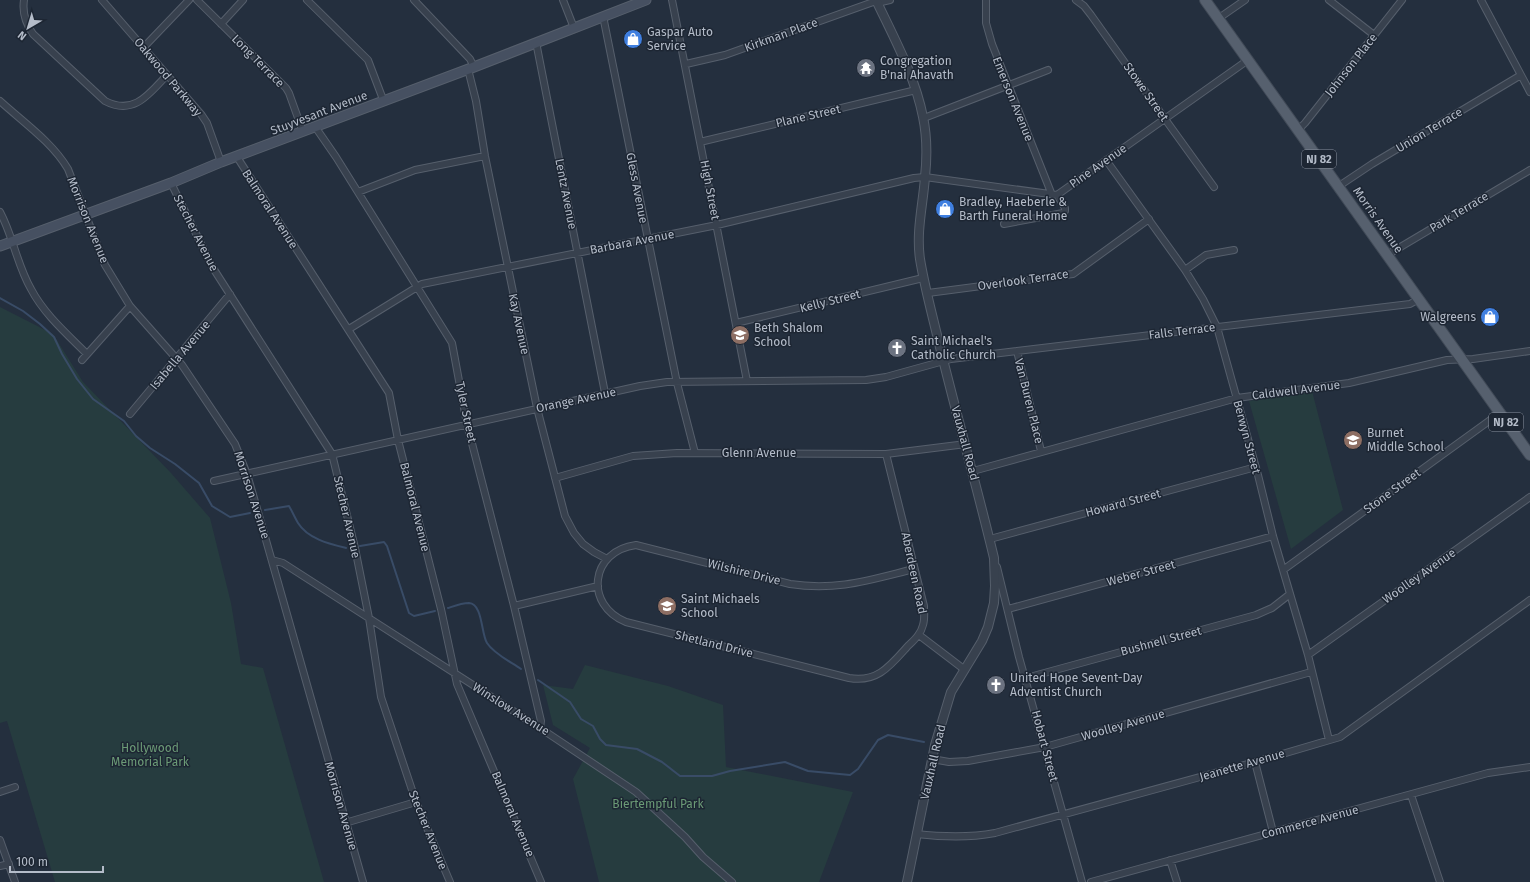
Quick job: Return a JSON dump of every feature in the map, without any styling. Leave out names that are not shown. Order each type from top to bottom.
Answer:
[{"type":"main road","name":"Stuyvesant Avenue","points":[[0,246],[171,183],[221,162],[316,128],[646,0]]},
{"type":"main road","name":"Morris Avenue","points":[[1206,0],[1530,454]]},
{"type":"street","points":[[24,0],[25,20],[33,34],[105,101],[118,106],[138,103],[144,99],[167,75]]},
{"type":"street","name":"Oakwood Parkway","points":[[102,0],[201,114],[207,123],[221,162]]},
{"type":"street","points":[[143,48],[189,0]]},
{"type":"street","name":"Long Terrace","points":[[197,0],[286,88],[303,132]]},
{"type":"street","points":[[221,24],[243,0]]},
{"type":"street","points":[[307,0],[368,60],[384,102]]},
{"type":"street","points":[[414,0],[470,59],[471,68]]},
{"type":"street","points":[[563,0],[574,28]]},
{"type":"street","name":"High Street","points":[[672,0],[686,64],[747,381]]},
{"type":"street","points":[[876,1],[890,0]]},
{"type":"street","name":"Emerson Avenue","points":[[986,0],[988,30],[992,44],[1008,86],[1055,195],[1065,208],[1063,213],[1004,224]]},
{"type":"street","name":"Stowe Street","points":[[1076,0],[1084,6],[1091,15],[1214,187]]},
{"type":"street","points":[[1218,18],[1245,0]]},
{"type":"street","points":[[1329,0],[1374,36]]},
{"type":"street","name":"Johnson Place","points":[[1298,130],[1402,0]]},
{"type":"street","points":[[1481,0],[1530,92]]},
{"type":"street","name":"Kirkman Place","points":[[686,64],[726,55],[876,1]]},
{"type":"street","name":"Vauxhall Road","points":[[876,1],[916,90],[924,118],[926,138],[925,177],[919,225],[920,256],[923,278],[928,293],[943,361],[990,539],[994,558],[995,586],[994,603],[988,627],[982,641],[951,692],[932,758],[907,882]]},
{"type":"street","name":"Gless Avenue","points":[[603,16],[677,383],[695,453]]},
{"type":"street","name":"Lentz Avenue","points":[[536,42],[605,393]]},
{"type":"street","name":"Pine Avenue","points":[[1055,195],[1248,60]]},
{"type":"street","name":"Kay Avenue","points":[[471,68],[485,156],[537,408],[565,516],[574,533],[588,548],[607,559]]},
{"type":"street","points":[[924,118],[1048,70]]},
{"type":"street","name":"Union Terrace","points":[[1338,186],[1521,75]]},
{"type":"street","name":"Plane Street","points":[[700,142],[916,90]]},
{"type":"street","name":"Morrison Avenue","points":[[0,101],[49,145],[63,161],[68,169],[105,265],[130,306],[177,359],[235,444],[247,474],[363,882]]},
{"type":"street","name":"Tyler Street","points":[[316,128],[336,157],[452,342],[467,424],[514,606],[541,721],[540,728]]},
{"type":"street","points":[[358,192],[415,170],[485,156]]},
{"type":"street","name":"Balmoral Avenue","points":[[237,157],[389,393],[398,440],[441,609],[457,684],[541,882]]},
{"type":"street","name":"Berwyn Street","points":[[1106,160],[1185,270],[1203,299],[1216,327],[1256,467],[1273,536],[1308,655],[1329,740]]},
{"type":"street","name":"Park Terrace","points":[[1387,255],[1530,170]]},
{"type":"street","points":[[925,177],[1055,195]]},
{"type":"street","name":"Barbara Avenue","points":[[349,329],[416,286],[647,240],[717,225],[914,178],[925,177]]},
{"type":"street","name":"Stecher Avenue","points":[[171,183],[213,268],[332,454],[355,548],[381,697],[416,802],[450,882]]},
{"type":"street","points":[[0,212],[13,241],[26,280],[38,300],[54,320],[87,354]]},
{"type":"street","name":"Overlook Terrace","points":[[928,293],[1073,274],[1149,219]]},
{"type":"street","points":[[1185,270],[1206,255],[1234,250]]},
{"type":"street","name":"Kelly Street","points":[[736,323],[923,278]]},
{"type":"street","name":"Isabella Avenue","points":[[130,414],[230,294]]},
{"type":"street","name":"Falls Terrace","points":[[943,361],[971,356],[1017,352],[1410,304],[1419,299]]},
{"type":"street","points":[[82,360],[130,306]]},
{"type":"street","name":"Caldwell Avenue","points":[[973,471],[1236,398],[1348,383],[1447,360],[1473,360],[1530,351]]},
{"type":"street","name":"Van Buren Place","points":[[1017,352],[1041,451]]},
{"type":"street","name":"Orange Avenue","points":[[214,481],[640,386],[667,382],[866,380],[886,377],[943,361]]},
{"type":"street","name":"Stone Street","points":[[1283,570],[1500,413]]},
{"type":"street","name":"Glenn Avenue","points":[[555,478],[634,456],[695,453],[886,454],[966,444]]},
{"type":"street","name":"Aberdeen Road","points":[[886,454],[924,606],[924,624],[918,634]]},
{"type":"street","name":"Howard Street","points":[[990,539],[1256,467]]},
{"type":"street","name":"Woolley Avenue","points":[[1308,655],[1530,497]]},
{"type":"street","name":"Weber Street","points":[[1008,609],[1273,536]]},
{"type":"street","name":"Wilshire Drive","points":[[607,559],[620,549],[628,546],[639,545],[790,584],[822,587],[853,584],[914,569]]},
{"type":"street","name":"Hobart Street","points":[[994,558],[1082,882]]},
{"type":"street","points":[[514,606],[598,586],[600,569],[607,559]]},
{"type":"street","name":"Winslow Avenue","points":[[272,560],[283,564],[368,618],[540,728],[636,792],[685,837],[718,872],[732,882]]},
{"type":"street","name":"Shetland Drive","points":[[598,586],[600,598],[606,608],[615,617],[626,622],[849,678],[868,678],[882,672],[890,666],[918,634]]},
{"type":"street","name":"Bushnell Street","points":[[1026,678],[1256,615],[1272,608],[1290,594]]},
{"type":"street","name":"Jeanette Avenue","points":[[916,834],[956,838],[978,836],[1064,815],[1329,740],[1342,735],[1530,600]]},
{"type":"street","points":[[918,634],[965,670]]},
{"type":"street","name":"Woolley Avenue","points":[[932,758],[949,762],[968,762],[1045,747],[1312,672]]},
{"type":"street","points":[[1255,762],[1273,832]]},
{"type":"street","name":"Commerce Avenue","points":[[1091,882],[1488,773],[1530,767]]},
{"type":"street","points":[[0,792],[15,787]]},
{"type":"street","points":[[1411,795],[1440,882]]},
{"type":"street","points":[[346,823],[416,802]]},
{"type":"street","points":[[0,840],[15,882]]},
{"type":"street","points":[[1170,860],[1177,882]]},
{"type":"street","points":[[0,866],[9,864]]},
{"type":"green space","name":"Hollywood Memorial Park","points":[[0,307],[53,334],[83,382],[171,473],[210,518],[231,603],[241,664],[263,668],[324,882],[55,882],[7,721],[0,723]]},
{"type":"green space","points":[[1312,391],[1343,510],[1291,549],[1249,401]]},
{"type":"green space","name":"Biertempful Park","points":[[585,665],[668,686],[723,705],[726,767],[853,792],[819,882],[599,882],[573,779],[590,748],[553,725],[543,685],[573,689]]},
{"type":"waterway","points":[[0,298],[23,311],[54,337],[77,379],[93,399],[124,421],[136,436],[150,448],[175,464],[199,483],[212,506],[230,517],[250,513]]},
{"type":"waterway","points":[[265,510],[289,506],[298,523],[307,533],[320,540],[346,548]]},
{"type":"waterway","points":[[360,546],[384,542],[387,546],[409,613],[414,616],[435,611]]},
{"type":"waterway","points":[[448,608],[466,603],[474,605],[477,608],[487,643],[498,654],[521,669]]},
{"type":"waterway","points":[[538,680],[570,702],[581,719],[593,726],[600,739],[606,745],[637,749],[662,762],[680,776],[712,776],[730,771],[785,762],[808,771],[850,775],[858,769],[878,740],[888,735],[924,742]]},
{"type":"place","name":"Gaspar Auto Service","points":[[633,39]]},
{"type":"place","name":"Congregation B'nai Ahavath","points":[[866,68]]},
{"type":"place","name":"Bradley, Haeberle & Barth Funeral Home","points":[[945,209]]},
{"type":"place","name":"Walgreens","points":[[1490,317]]},
{"type":"place","name":"Beth Shalom School","points":[[740,335]]},
{"type":"place","name":"Saint Michael's Catholic Church","points":[[897,348]]},
{"type":"place","name":"Burnet Middle School","points":[[1353,440]]},
{"type":"place","name":"Saint Michaels School","points":[[667,606]]},
{"type":"place","name":"United Hope Sevent-Day Adventist Church","points":[[996,685]]}]
